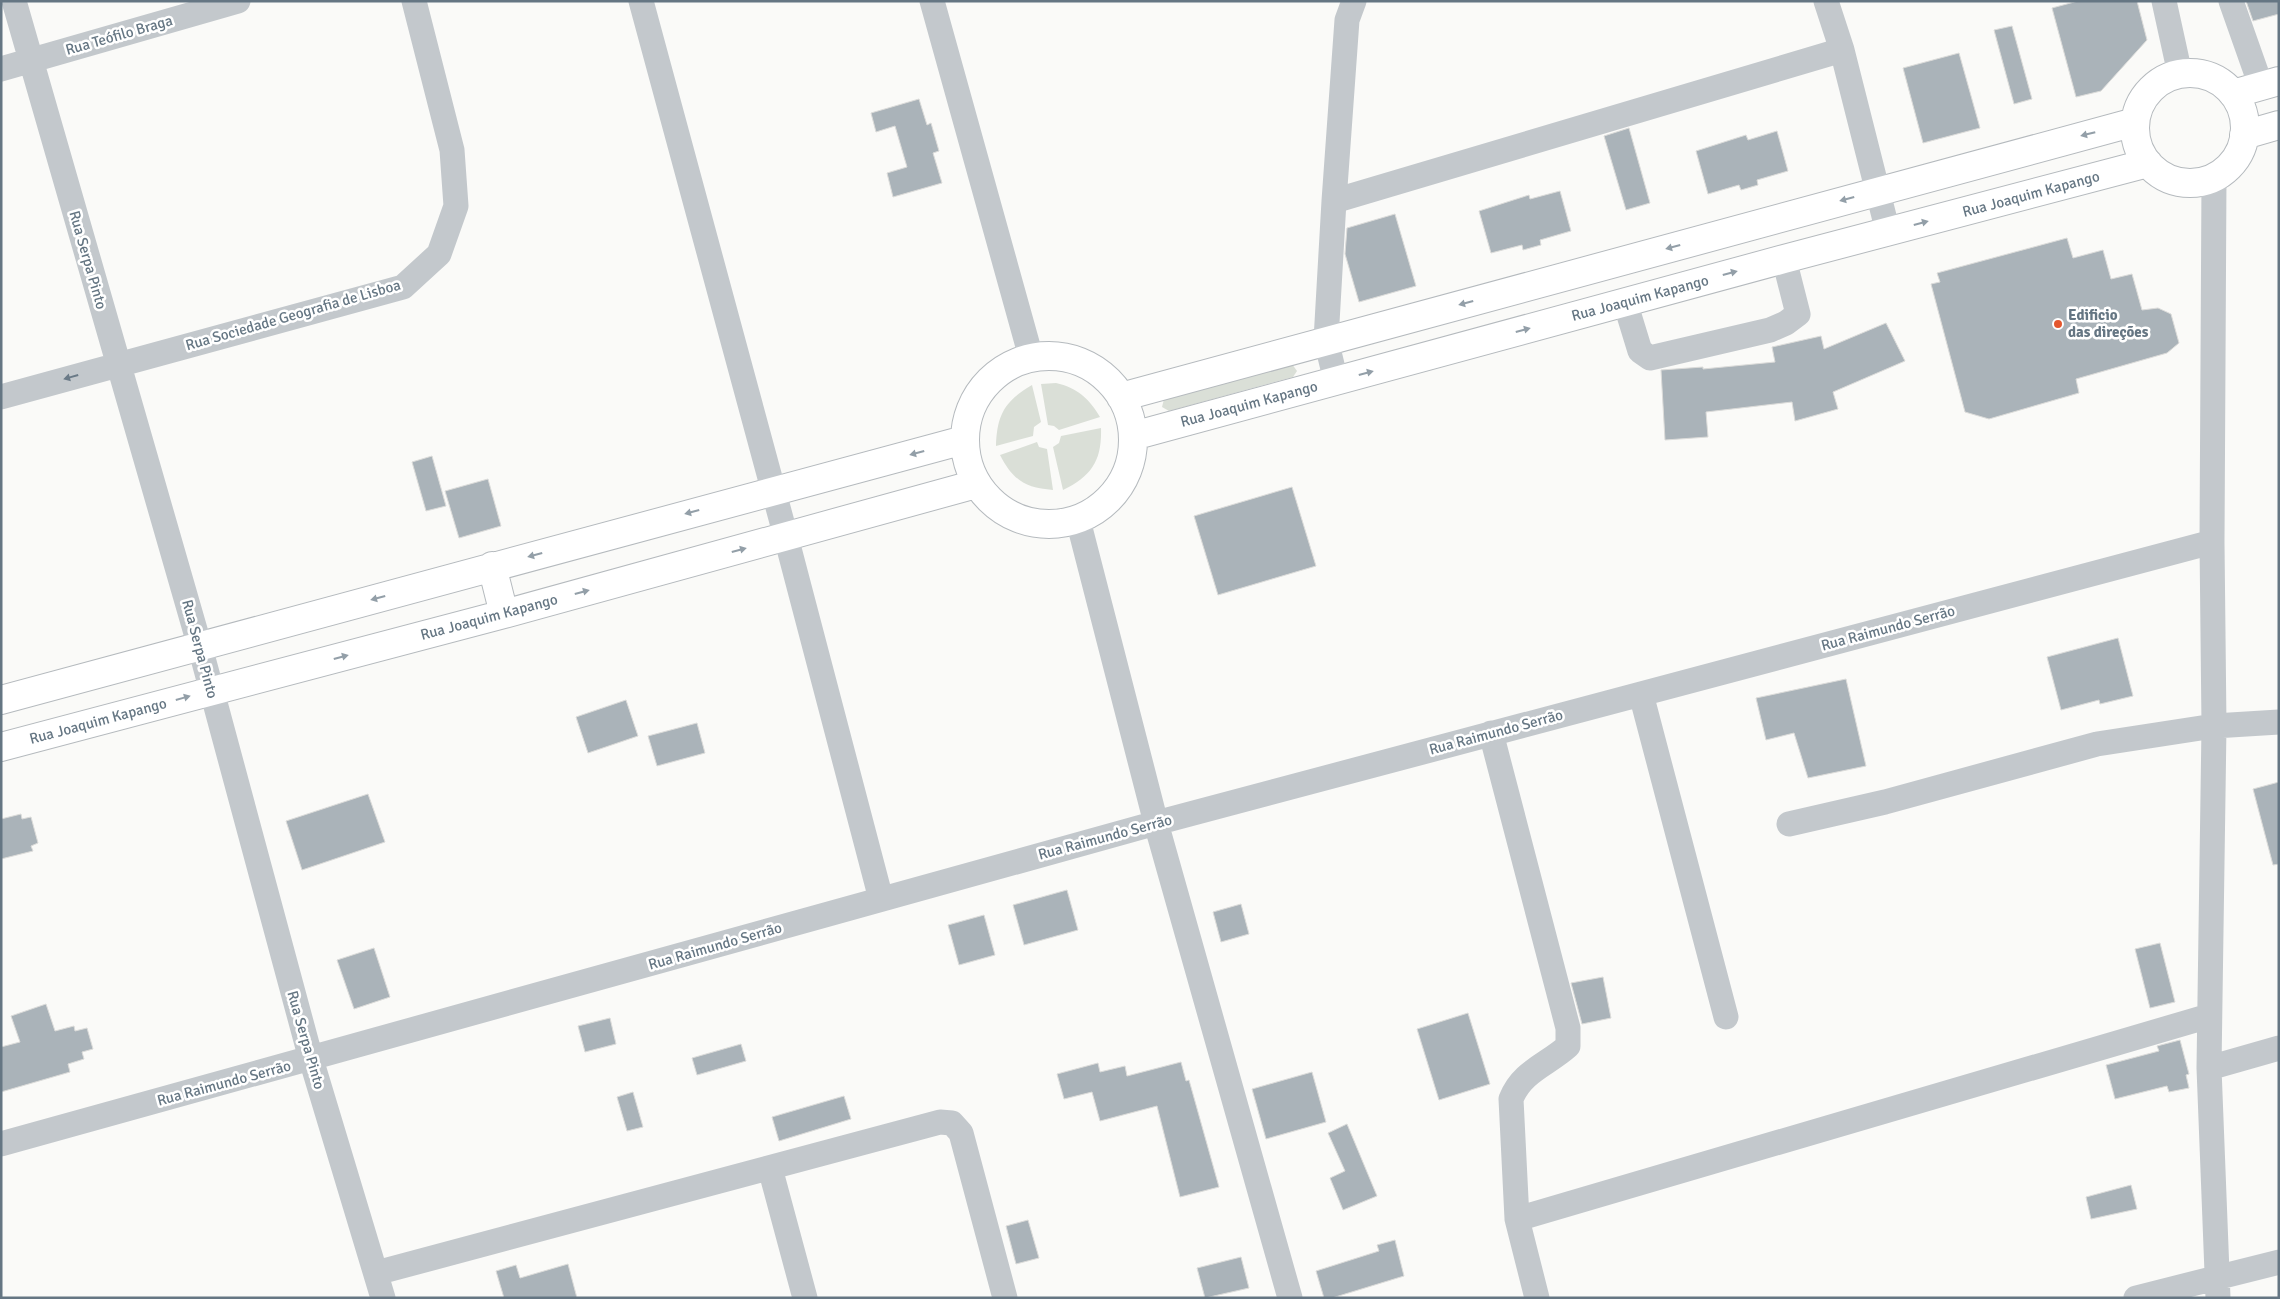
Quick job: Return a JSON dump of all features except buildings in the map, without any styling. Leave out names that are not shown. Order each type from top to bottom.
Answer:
[{"type":"main road","points":[[2195,73],[2210,77],[2234,94],[2244,120],[2244,135],[2240,152],[2229,167],[2214,178],[2197,183],[2179,182],[2162,175],[2148,164],[2138,144],[2135,122],[2140,105],[2150,90],[2164,80],[2180,74],[2195,73]]},
{"type":"main road","points":[[2234,94],[2270,84]]},
{"type":"main road","points":[[1121,397],[2135,122]]},
{"type":"main road","points":[[2244,135],[2279,125]]},
{"type":"main road","name":"Rua Joaquim Kapango","points":[[1133,436],[1784,259],[2148,164]]},
{"type":"main road","points":[[1595,268],[1615,305]]},
{"type":"main road","points":[[1057,356],[1082,362],[1104,377],[1121,397],[1129,416],[1133,436],[1130,462],[1119,487],[1102,507],[1078,520],[1050,525],[1021,520],[995,506],[976,484],[967,463],[964,440],[969,412],[982,387],[1004,368],[1031,357],[1057,356]]},
{"type":"main road","points":[[1,700],[964,440]]},
{"type":"main road","name":"Rua Joaquim Kapango","points":[[1,747],[504,614],[976,484]]},
{"type":"main road","points":[[492,566],[504,614]]},
{"type":"street","name":"Rua Serpa Pinto","points":[[14,1],[200,647],[311,1059],[383,1298]]},
{"type":"street","name":"Rua Teófilo Braga","points":[[1,69],[238,1]]},
{"type":"street","name":"Rua Sociedade Geografia de Lisboa","points":[[1,397],[403,287],[439,254],[456,206],[452,150],[414,1]]},
{"type":"street","points":[[641,1],[786,537],[881,899]]},
{"type":"street","points":[[932,1],[1031,357]]},
{"type":"street","points":[[1336,381],[1326,340],[1347,20],[1354,1]]},
{"type":"street","points":[[1826,1],[1842,50],[1879,190],[1888,232]]},
{"type":"street","points":[[2164,1],[2180,74]]},
{"type":"street","points":[[2231,1],[2270,84]]},
{"type":"street","points":[[1334,201],[1842,50]]},
{"type":"street","points":[[2214,178],[2212,542],[2214,726],[2209,1068],[2218,1287]]},
{"type":"street","points":[[1615,305],[1640,351],[1650,358],[1770,330],[1786,323],[1798,314],[1784,259]]},
{"type":"street","points":[[1078,520],[1156,823],[1290,1298]]},
{"type":"street","name":"Rua Raimundo Serrão","points":[[1,1144],[1156,823],[1491,732],[2212,542]]},
{"type":"street","points":[[1641,694],[1726,1017]]},
{"type":"street","points":[[1789,824],[1885,802],[2097,744],[2214,726],[2279,722]]},
{"type":"street","points":[[1491,732],[1568,1028],[1568,1046],[1556,1057],[1524,1076],[1516,1086],[1511,1099],[1517,1219],[1537,1298]]},
{"type":"street","points":[[1517,1219],[2209,1016]]},
{"type":"street","points":[[2209,1068],[2279,1048]]},
{"type":"street","points":[[376,1273],[940,1122],[952,1123],[961,1133],[1005,1298]]},
{"type":"street","points":[[770,1168],[805,1298]]},
{"type":"street","points":[[2136,1298],[2218,1287],[2279,1262]]},
{"type":"shaded area","points":[[1292,364],[1297,371],[1293,377],[1169,411],[1162,407],[1164,399]]},
{"type":"shaded area","points":[[1056,383],[1082,395],[1100,417],[1059,430],[1054,426],[1048,425],[1041,384]]},
{"type":"shaded area","points":[[1032,385],[1041,422],[1034,427],[1033,436],[996,446],[998,425],[1004,410],[1015,397]]},
{"type":"shaded area","points":[[1101,428],[1100,449],[1093,466],[1081,479],[1063,490],[1053,447],[1059,443],[1061,436]]},
{"type":"shaded area","points":[[1037,442],[1039,447],[1047,449],[1053,490],[1027,485],[1015,477],[1000,455]]},
{"type":"place","name":"Edificio das direções","points":[[2058,324]]}]
